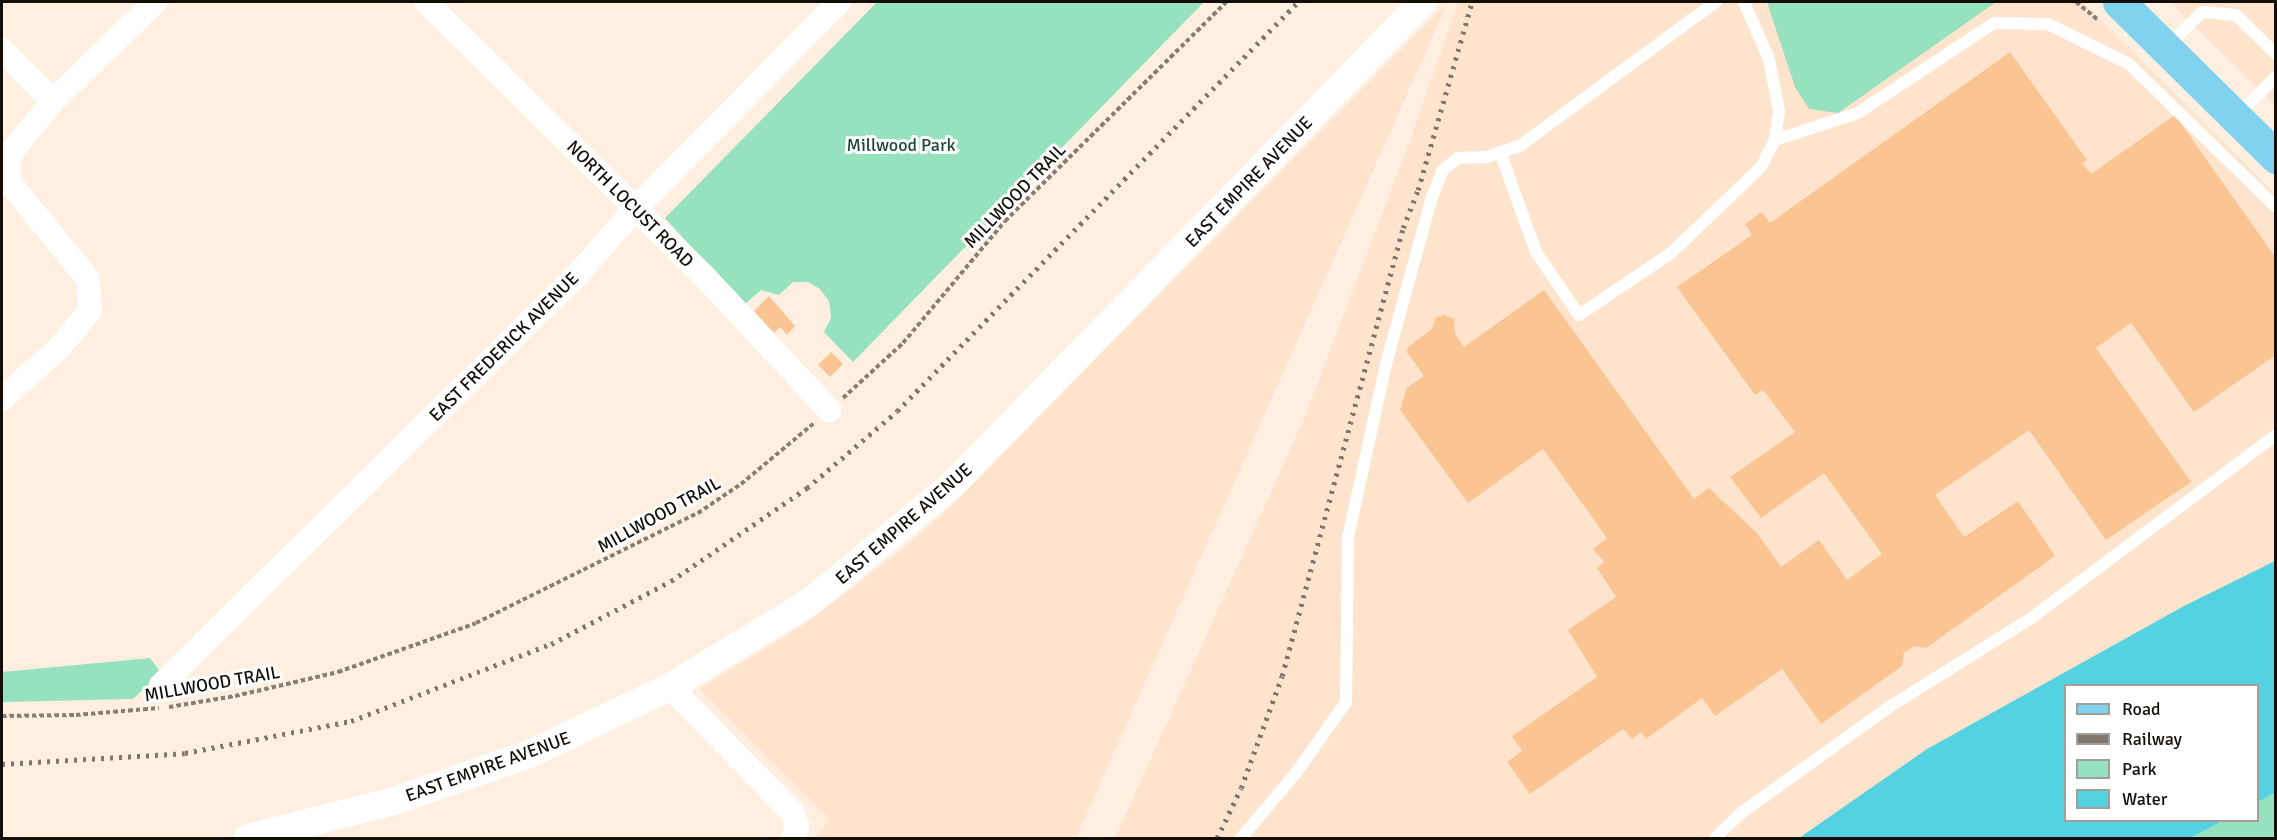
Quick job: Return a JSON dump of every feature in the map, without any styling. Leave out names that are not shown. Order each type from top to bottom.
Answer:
[{"type":"main road","points":[[2119,2],[2276,157]]},
{"type":"street","points":[[2,399],[60,347],[90,310],[88,279],[9,182],[9,155],[53,101],[155,2]]},
{"type":"street","name":"NORTH LOCUST ROAD","points":[[426,2],[635,209],[829,410]]},
{"type":"street","name":"EAST FREDERICK AVENUE","points":[[161,685],[579,273],[635,209],[839,2]]},
{"type":"street","name":"EAST EMPIRE AVENUE","points":[[248,838],[394,801],[487,771],[582,732],[670,687],[810,602],[952,485],[1423,2]]},
{"type":"street","points":[[2,50],[53,101]]},
{"type":"street","points":[[670,687],[788,807],[795,832]]},
{"type":"lane","points":[[1241,838],[1296,773],[1346,702],[1348,537],[1386,364],[1432,197],[1443,170],[1458,158],[1500,152],[1521,145],[1716,2]]},
{"type":"lane","points":[[1500,152],[1536,252],[1579,315],[1671,252],[1761,167],[1775,140],[1779,111],[1769,59],[1744,2]]},
{"type":"lane","points":[[2166,48],[2202,12],[2236,15],[2276,54]]},
{"type":"lane","points":[[1775,140],[1858,113],[1994,23],[2048,24],[2129,64],[2276,207]]},
{"type":"lane","points":[[2235,117],[2276,76]]},
{"type":"lane","points":[[1715,838],[1741,813],[1889,707],[2030,619],[2276,435]]},
{"type":"path","name":"MILLWOOD TRAIL","points":[[2,716],[111,713],[236,696],[338,672],[434,641],[520,603],[698,513],[741,484],[829,410],[903,343],[1005,221],[1226,2]]},
{"type":"shaded area","points":[[1448,2],[1076,838],[815,838],[829,819],[699,689],[802,626],[903,549],[949,508]]},
{"type":"shaded area","points":[[1458,2],[2083,2],[2275,194],[2275,561],[2184,606],[1927,749],[1799,838],[1115,838],[1303,421],[1410,141]]},
{"type":"shaded area","points":[[2170,2],[2275,2],[2275,106]]},
{"type":"green space","name":"Millwood Park","points":[[877,2],[1204,2],[853,362],[824,332],[831,318],[829,301],[820,289],[808,282],[793,282],[779,295],[761,290],[744,305],[665,218]]},
{"type":"green space","points":[[1767,2],[1996,2],[1838,113],[1809,109],[1795,87]]},
{"type":"green space","points":[[150,658],[161,673],[133,699],[2,702],[2,672]]},
{"type":"green space","points":[[2275,793],[2275,838],[2190,838],[2221,822],[2259,822],[2259,801]]},
{"type":"water","points":[[2275,561],[2275,793],[2259,801],[2259,684],[2064,684],[2064,822],[2221,822],[2190,838],[1799,838],[1927,749],[2184,606]]},
{"type":"building","points":[[2010,52],[2087,160],[2082,163],[2091,174],[2175,115],[2276,258],[2276,355],[2194,412],[2131,323],[2096,348],[2191,482],[2106,540],[2029,430],[1935,495],[1964,537],[2018,501],[2055,556],[1926,648],[1914,646],[1904,653],[1902,666],[1821,724],[1782,669],[1715,716],[1702,698],[1646,739],[1641,732],[1632,739],[1623,729],[1530,794],[1507,762],[1522,751],[1512,736],[1597,677],[1568,630],[1616,597],[1597,568],[1604,562],[1593,549],[1607,538],[1543,449],[1468,503],[1400,410],[1407,388],[1424,376],[1407,352],[1408,347],[1432,329],[1436,317],[1445,315],[1454,319],[1455,334],[1464,347],[1544,290],[1694,499],[1709,488],[1757,533],[1781,567],[1819,540],[1847,580],[1882,554],[1824,473],[1761,518],[1730,477],[1795,432],[1763,390],[1755,395],[1677,287],[1752,235],[1745,224],[1762,212],[1770,223]]},
{"type":"building","points":[[769,296],[795,326],[787,335],[780,327],[774,333],[754,311]]},
{"type":"building","points":[[831,352],[843,364],[830,377],[818,365]]},
{"type":"railway","points":[[2,764],[185,753],[351,721],[551,644],[671,581],[807,488],[897,411],[1298,2]]},
{"type":"railway","points":[[1217,838],[1241,788],[1282,676],[1403,228],[1418,190],[1472,2]]}]
